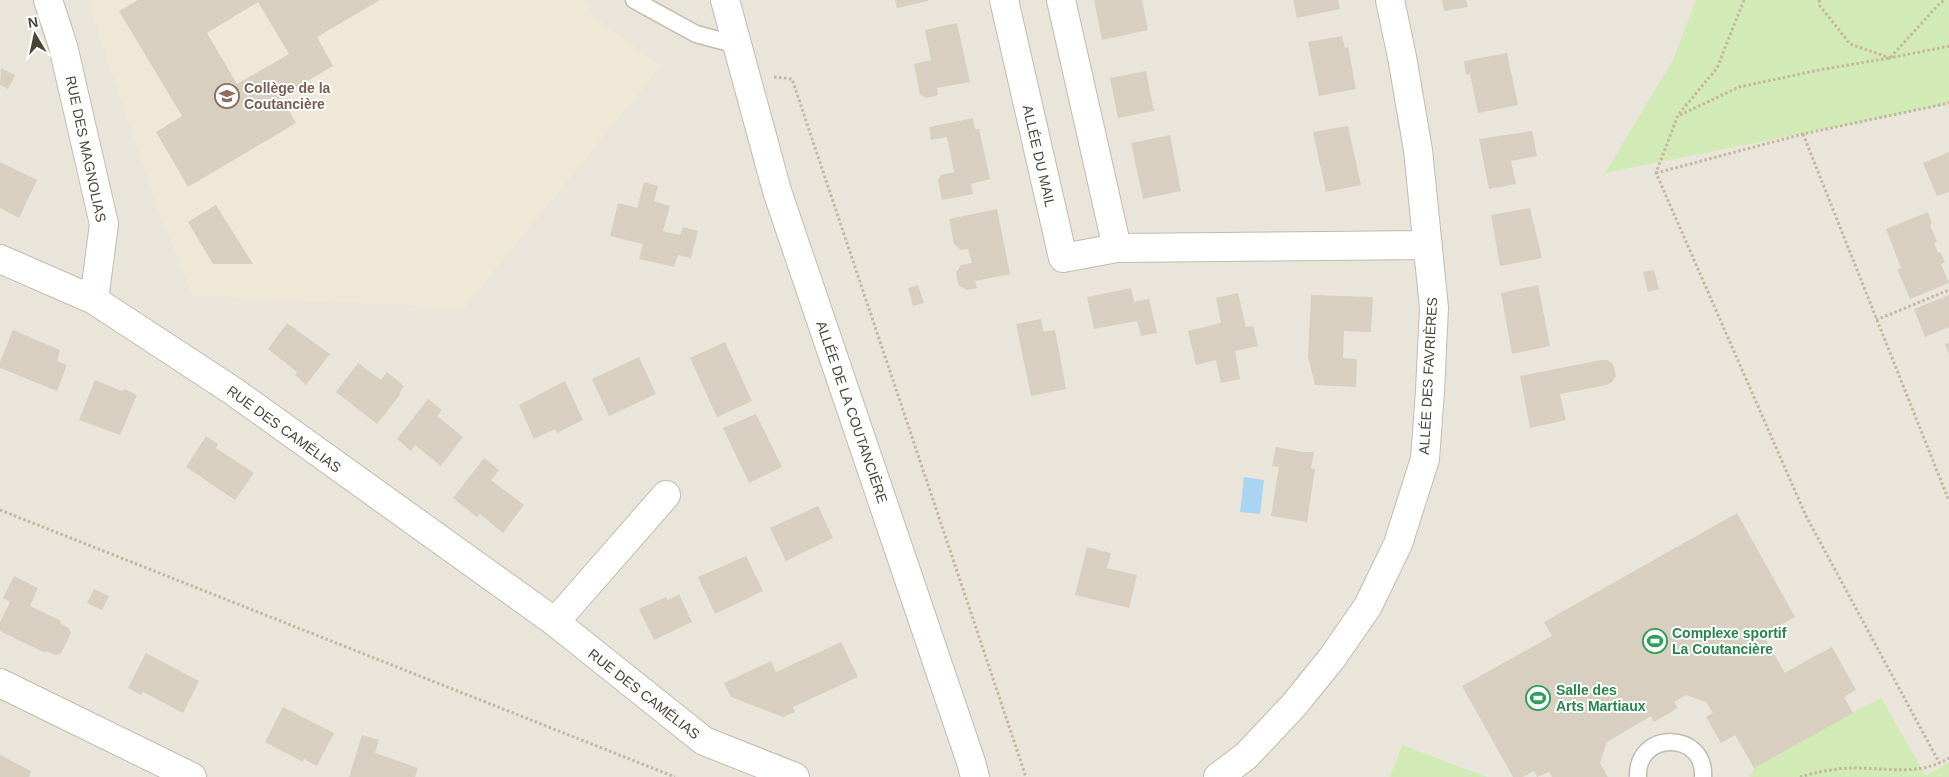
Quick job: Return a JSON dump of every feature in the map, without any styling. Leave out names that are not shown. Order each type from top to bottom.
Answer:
[{"type":"street","name":"RUE DES MAGNOLIAS","points":[[48,0],[63,46],[104,224],[94,300]]},
{"type":"street","name":"ALLÉE DE LA COUTANCIÈRE","points":[[725,0],[777,192],[968,753],[974,777]]},
{"type":"street","name":"ALLÉE DU MAIL","points":[[1004,0],[1063,258],[1117,248],[1428,244]]},
{"type":"street","points":[[1061,0],[1117,248]]},
{"type":"street","name":"ALLÉE DES FAVRIÈRES","points":[[1218,777],[1246,756],[1294,705],[1332,658],[1368,606],[1398,544],[1425,459],[1434,308],[1418,150],[1390,0]]},
{"type":"street","name":"RUE DES CAMÉLIAS","points":[[0,259],[94,300],[232,391],[555,622],[704,741],[795,777]]},
{"type":"street","points":[[555,622],[666,495]]},
{"type":"street","points":[[0,683],[192,777]]},
{"type":"lane","points":[[634,0],[696,34],[737,46]]},
{"type":"lane","points":[[1637,772],[1643,756],[1656,745],[1664,742],[1681,743],[1689,747],[1699,758],[1703,777]]},
{"type":"path","points":[[1744,0],[1717,68],[1678,115],[1656,173],[1806,516],[1940,764]]},
{"type":"path","points":[[1819,0],[1820,6],[1850,44],[1890,58]]},
{"type":"path","points":[[1890,58],[1945,0]]},
{"type":"path","points":[[1678,115],[1739,87],[1949,46]]},
{"type":"path","points":[[745,74],[792,79],[1026,777]]},
{"type":"path","points":[[1656,173],[1803,134],[1949,103]]},
{"type":"path","points":[[1803,134],[1949,501]]},
{"type":"path","points":[[1876,320],[1949,290]]},
{"type":"path","points":[[0,510],[675,777]]},
{"type":"path","points":[[1800,777],[1851,768],[1912,769],[1940,764],[1949,758]]},
{"type":"shaded area","points":[[0,0],[1949,0],[1949,777],[0,777]]},
{"type":"shaded area","points":[[87,0],[585,0],[590,14],[661,66],[464,308],[193,296],[158,210]]},
{"type":"green space","points":[[1696,0],[1949,0],[1949,104],[1605,173],[1673,60]]},
{"type":"green space","points":[[1819,653],[1852,713],[1881,698],[1926,776],[1949,762],[1949,777],[1750,777],[1754,768],[1721,709]]},
{"type":"green space","points":[[1402,745],[1487,777],[1390,777]]},
{"type":"water","points":[[1244,477],[1264,480],[1260,514],[1240,512]]},
{"type":"building","name":"Collège de la Coutancière","points":[[138,0],[380,0],[317,37],[333,66],[281,97],[296,123],[188,187],[156,132],[182,116],[119,11]],"holes":[[[258,2],[289,54],[237,84],[207,33]]]},
{"type":"building","points":[[895,0],[928,0],[928,1],[897,8]]},
{"type":"building","points":[[1094,0],[1142,0],[1148,30],[1102,40]]},
{"type":"building","points":[[1293,0],[1338,0],[1340,9],[1297,18]]},
{"type":"building","points":[[1442,0],[1466,0],[1468,7],[1444,11]]},
{"type":"building","points":[[957,23],[970,82],[937,88],[938,95],[927,98],[920,95],[914,64],[931,60],[925,30]]},
{"type":"building","points":[[1342,36],[1345,48],[1348,47],[1356,89],[1319,96],[1308,42]]},
{"type":"building","points":[[1507,53],[1518,105],[1478,113],[1470,74],[1466,75],[1464,61]]},
{"type":"building","points":[[1,68],[15,75],[8,89],[0,85]]},
{"type":"building","points":[[1146,71],[1154,111],[1118,118],[1110,78]]},
{"type":"building","points":[[973,118],[975,129],[979,129],[990,179],[971,184],[973,194],[942,200],[938,180],[941,175],[954,172],[947,137],[931,140],[929,127]]},
{"type":"building","points":[[1348,126],[1361,185],[1326,192],[1313,132]]},
{"type":"building","points":[[1532,131],[1537,156],[1511,161],[1516,184],[1489,189],[1479,139]]},
{"type":"building","points":[[1170,135],[1181,191],[1143,199],[1131,143]]},
{"type":"building","points":[[1949,152],[1949,192],[1937,196],[1923,163]]},
{"type":"building","points":[[0,162],[37,180],[19,218],[0,208]]},
{"type":"building","points":[[644,182],[658,186],[654,201],[670,206],[663,231],[680,235],[683,227],[698,231],[691,258],[678,255],[674,267],[639,259],[643,244],[610,236],[618,203],[637,208]]},
{"type":"building","points":[[216,205],[253,264],[213,264],[188,222]]},
{"type":"building","points":[[1530,208],[1542,258],[1500,266],[1491,215]]},
{"type":"building","points":[[997,209],[1010,274],[975,281],[977,288],[967,290],[958,285],[956,273],[961,265],[972,263],[968,249],[961,250],[954,244],[949,219]]},
{"type":"building","points":[[1928,212],[1932,224],[1930,225],[1937,242],[1934,243],[1938,253],[1940,252],[1945,262],[1941,264],[1949,283],[1910,299],[1897,269],[1901,268],[1886,229]]},
{"type":"building","points":[[1654,270],[1659,289],[1648,292],[1643,272]]},
{"type":"building","points":[[918,285],[924,303],[913,306],[908,288]]},
{"type":"building","points":[[1538,285],[1550,346],[1512,354],[1501,293]]},
{"type":"building","points":[[1131,288],[1134,302],[1149,299],[1157,333],[1141,336],[1137,321],[1094,329],[1087,297]]},
{"type":"building","points":[[1238,293],[1246,327],[1253,326],[1258,346],[1235,351],[1240,379],[1221,383],[1216,360],[1196,365],[1188,331],[1221,323],[1216,298]]},
{"type":"building","points":[[1311,295],[1373,297],[1371,332],[1344,331],[1343,358],[1357,359],[1356,387],[1315,385],[1308,357]]},
{"type":"building","points":[[1949,295],[1949,327],[1925,337],[1914,309]]},
{"type":"building","points":[[1041,319],[1044,332],[1055,330],[1066,389],[1031,396],[1016,324]]},
{"type":"building","points":[[287,323],[330,354],[306,385],[295,375],[297,372],[268,349]]},
{"type":"building","points":[[13,330],[60,350],[57,361],[67,365],[57,391],[0,368],[0,362]]},
{"type":"building","points":[[725,342],[752,401],[717,417],[690,358]]},
{"type":"building","points":[[1949,343],[1949,355],[1945,344]]},
{"type":"building","points":[[639,357],[656,394],[609,416],[592,379]]},
{"type":"building","points":[[1608,360],[1613,364],[1616,376],[1612,382],[1607,385],[1560,394],[1566,420],[1530,428],[1520,376]]},
{"type":"building","points":[[358,363],[381,380],[387,372],[404,386],[400,395],[377,424],[336,392]]},
{"type":"building","points":[[95,380],[137,395],[120,435],[79,420]]},
{"type":"building","points":[[565,381],[583,420],[557,433],[555,429],[534,439],[519,405]]},
{"type":"building","points":[[428,399],[442,410],[437,416],[463,437],[441,466],[415,445],[411,451],[397,439]]},
{"type":"building","points":[[756,414],[782,467],[749,483],[723,428]]},
{"type":"building","points":[[206,436],[218,444],[216,448],[254,473],[235,500],[186,467]]},
{"type":"building","points":[[1276,447],[1314,452],[1311,468],[1315,469],[1307,522],[1271,516],[1279,467],[1272,466]]},
{"type":"building","points":[[484,458],[499,470],[491,480],[524,505],[503,533],[480,514],[477,517],[453,498]]},
{"type":"building","points":[[818,506],[833,538],[786,561],[770,528]]},
{"type":"building","name":"Complexe sportif La Coutancière","points":[[1737,513],[1795,617],[1763,635],[1785,673],[1832,647],[1856,690],[1844,697],[1853,713],[1754,768],[1735,735],[1721,743],[1706,717],[1713,713],[1706,702],[1686,695],[1674,702],[1678,708],[1654,722],[1651,716],[1607,742],[1600,763],[1608,777],[1552,777],[1549,772],[1537,777],[1534,771],[1523,777],[1513,777],[1462,686],[1552,636],[1544,622]]},
{"type":"building","points":[[1087,547],[1111,553],[1107,568],[1137,575],[1129,608],[1075,595]]},
{"type":"building","points":[[746,556],[763,591],[715,614],[698,577]]},
{"type":"building","points":[[14,576],[38,588],[30,606],[61,621],[60,623],[69,628],[71,633],[61,653],[56,655],[46,651],[45,653],[0,631],[0,622],[10,602],[3,598]]},
{"type":"building","points":[[94,589],[109,596],[102,610],[87,603]]},
{"type":"building","points":[[679,594],[692,622],[654,640],[639,609],[666,597],[668,600]]},
{"type":"building","points":[[841,642],[858,677],[793,707],[795,712],[783,717],[731,697],[724,683],[771,661],[776,672]]},
{"type":"building","points":[[146,653],[199,681],[183,713],[143,692],[141,695],[128,688]]},
{"type":"building","points":[[283,707],[334,733],[317,766],[304,759],[303,762],[265,742]]},
{"type":"building","points":[[362,735],[379,740],[375,753],[418,768],[415,777],[349,777]]},
{"type":"building","points":[[0,755],[31,771],[29,777],[0,777]]},
{"type":"place","name":"Collège de la Coutancière","points":[[227,96]]},
{"type":"place","name":"Complexe sportif La Coutancière","points":[[1655,641]]},
{"type":"place","name":"Salle des Arts Martiaux","points":[[1538,698]]}]
